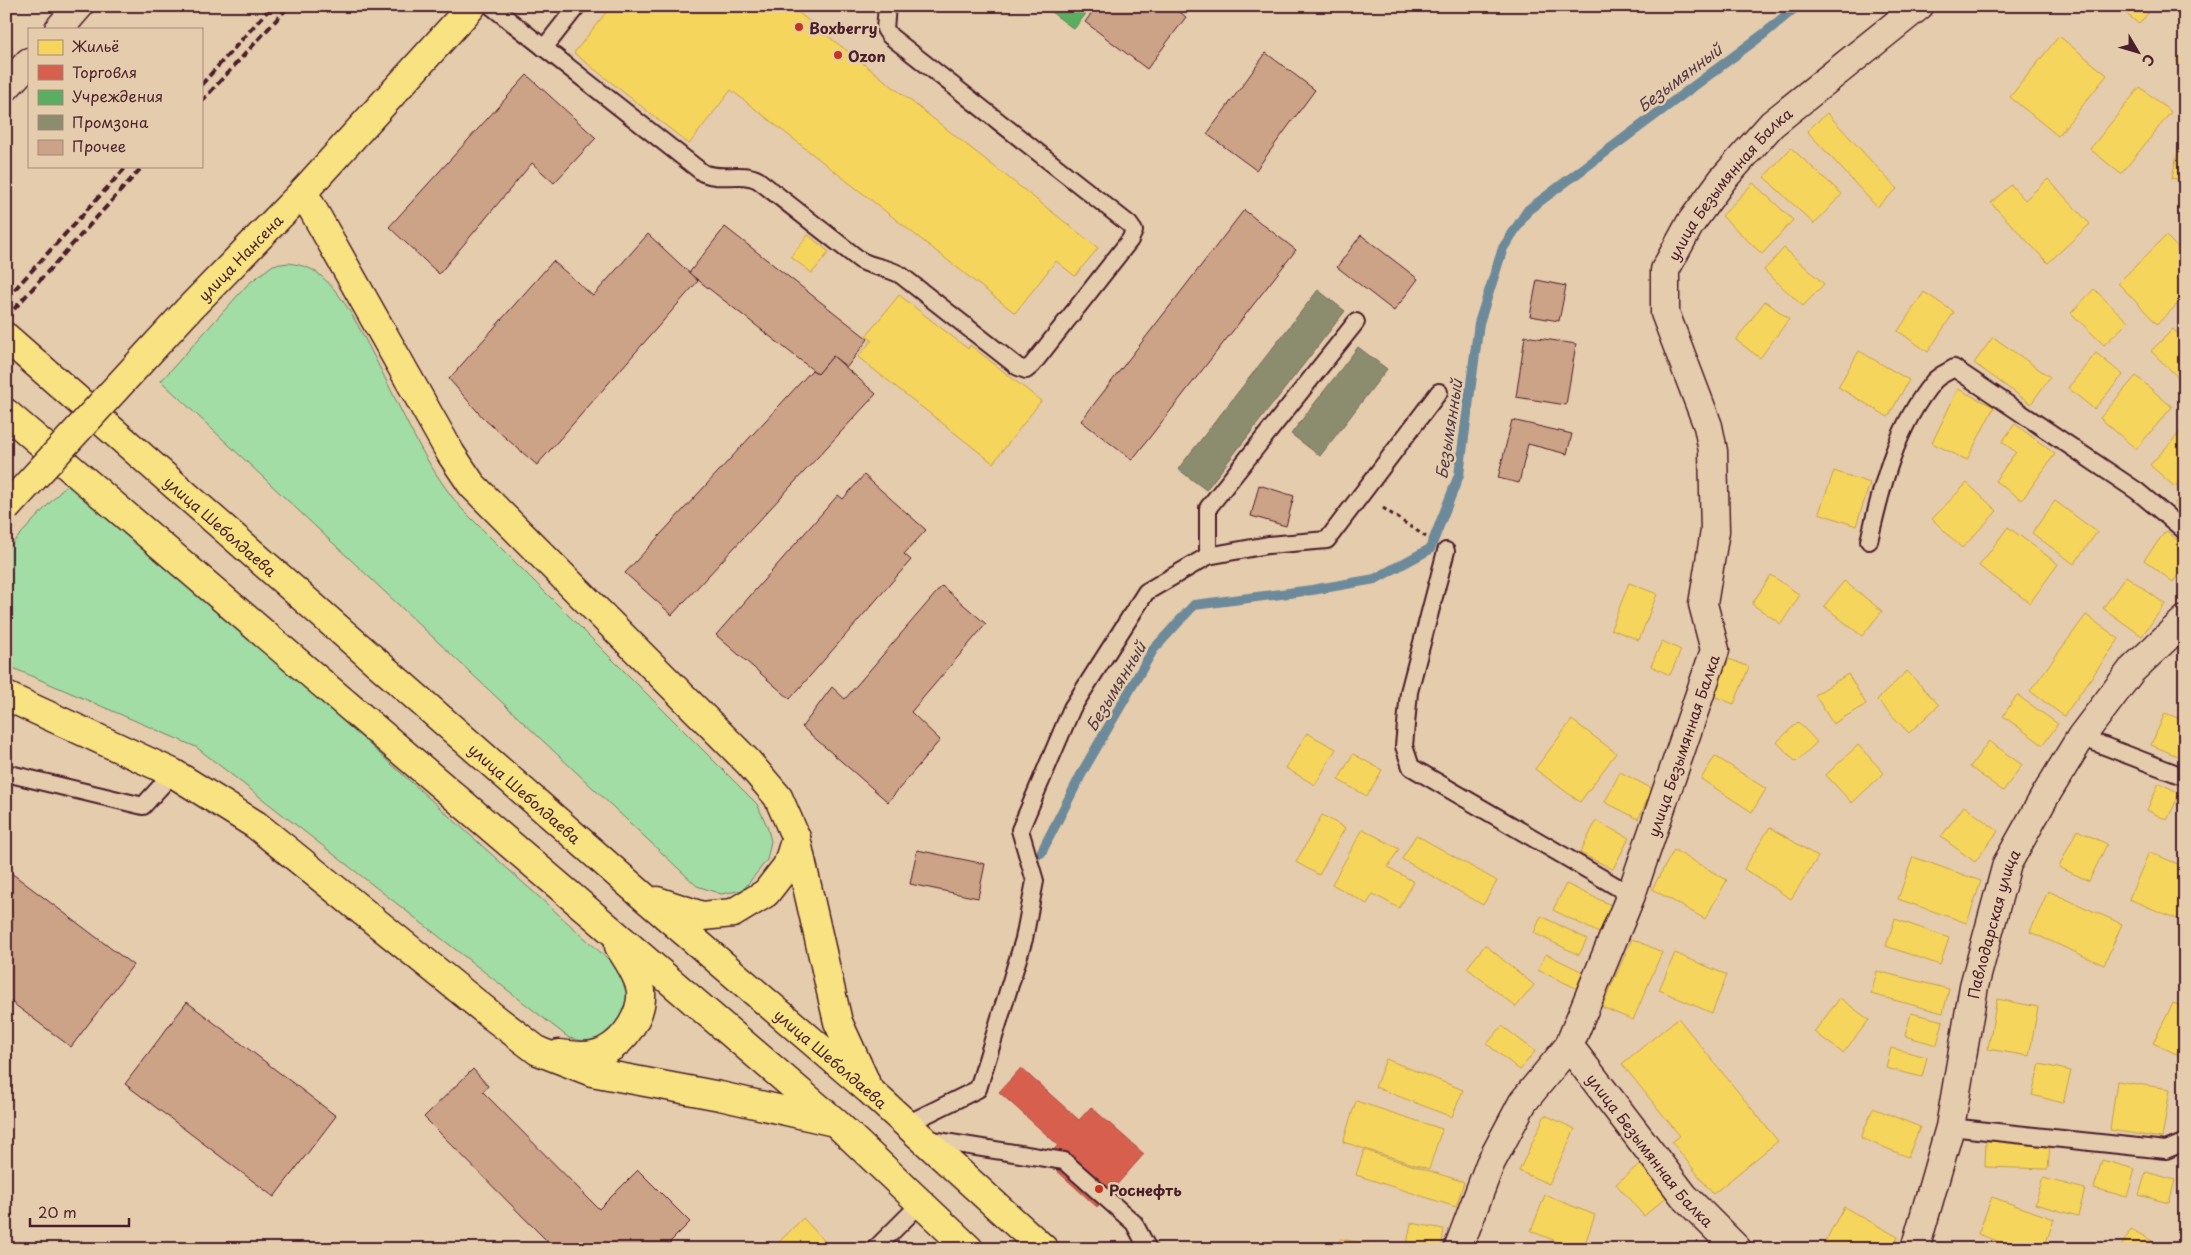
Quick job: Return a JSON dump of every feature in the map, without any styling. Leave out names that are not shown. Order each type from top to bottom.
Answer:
[{"type":"main road","name":"улица Нансена","points":[[6,508],[188,310],[303,192],[472,6]]},
{"type":"main road","points":[[303,192],[451,454],[472,485],[748,762],[778,797],[796,838],[838,1022],[869,1090]]},
{"type":"main road","name":"улица Шеболдаева","points":[[6,337],[644,897],[869,1090],[1044,1249]]},
{"type":"main road","points":[[6,413],[612,934],[835,1122],[969,1249]]},
{"type":"main road","points":[[6,696],[173,773],[256,825],[538,1051],[592,1072],[720,1096],[835,1122]]},
{"type":"main road","points":[[644,897],[702,916],[733,913],[766,893],[787,866],[796,838]]},
{"type":"main road","points":[[538,1051],[578,1057],[605,1051],[627,1033],[637,1014],[641,992],[635,974],[612,934]]},
{"type":"street","points":[[60,28],[79,6]]},
{"type":"street","name":"улица Безымянная Балка","points":[[1458,1249],[1490,1164],[1523,1102],[1569,1046],[1632,895],[1715,650],[1703,604],[1715,531],[1713,451],[1708,426],[1665,313],[1665,270],[1690,224],[1723,179],[1772,124],[1919,6]]},
{"type":"street","points":[[6,87],[28,63]]},
{"type":"street","name":"Павлодарская улица","points":[[1915,1249],[1950,1127],[1974,986],[2007,864],[2081,737],[2131,671],[2185,620]]},
{"type":"street","name":"улица Безымянная Балка","points":[[1569,1046],[1684,1196],[1737,1249]]},
{"type":"lane","points":[[491,6],[703,173],[720,178],[750,176],[758,180],[860,260],[868,265],[895,271],[1018,367],[1026,370],[1032,365],[1112,264],[1130,240],[1134,231],[1129,224],[890,36],[885,30],[887,6]]},
{"type":"lane","points":[[544,48],[577,6]]},
{"type":"lane","points":[[1208,556],[1208,508],[1356,322]]},
{"type":"lane","points":[[1869,541],[1878,501],[1899,436],[1935,379],[1954,368],[2137,490],[2185,532]]},
{"type":"lane","points":[[916,1132],[978,1089],[1024,939],[1035,881],[1020,830],[1072,708],[1146,592],[1208,556],[1268,545],[1327,540],[1439,392]]},
{"type":"lane","points":[[1446,551],[1409,692],[1404,746],[1411,767],[1632,895]]},
{"type":"lane","points":[[2081,737],[2185,777]]},
{"type":"lane","points":[[6,773],[143,806],[173,773]]},
{"type":"lane","points":[[1950,1127],[2166,1150],[2185,1142]]},
{"type":"lane","points":[[916,1132],[1064,1161],[1134,1223],[1148,1249]]},
{"type":"lane","points":[[875,1249],[920,1204]]},
{"type":"path","points":[[1362,494],[1414,529]]},
{"type":"green space","points":[[289,263],[317,272],[345,304],[352,314],[425,455],[461,508],[757,804],[767,826],[771,841],[767,860],[743,890],[721,894],[697,886],[161,381],[248,284],[273,265]]},
{"type":"green space","points":[[73,478],[618,968],[629,991],[622,1014],[611,1031],[603,1037],[594,1040],[582,1041],[569,1038],[196,747],[6,665],[6,550]]},
{"type":"building: Жильё","points":[[611,6],[797,6],[795,10],[1098,248],[1075,276],[1056,261],[1015,313],[731,90],[689,144],[574,53]]},
{"type":"building: Жильё","points":[[2117,6],[2154,6],[2139,24]]},
{"type":"building: Жильё","points":[[2059,36],[2107,75],[2058,136],[2010,97]]},
{"type":"building: Жильё","points":[[2185,50],[2185,68],[2176,61]]},
{"type":"building: Жильё","points":[[2140,87],[2171,112],[2121,174],[2090,149]]},
{"type":"building: Жильё","points":[[1827,113],[1897,189],[1877,207],[1807,131]]},
{"type":"building: Жильё","points":[[2182,132],[2185,133],[2185,181],[2172,178]]},
{"type":"building: Жильё","points":[[1791,148],[1842,194],[1814,224],[1764,177]]},
{"type":"building: Жильё","points":[[2048,179],[2090,224],[2048,263],[1991,203],[2011,185],[2025,200]]},
{"type":"building: Жильё","points":[[1753,183],[1793,220],[1762,254],[1722,216]]},
{"type":"building: Жильё","points":[[808,235],[829,252],[812,273],[791,257]]},
{"type":"building: Жильё","points":[[2166,236],[2185,255],[2185,297],[2157,324],[2118,283]]},
{"type":"building: Жильё","points":[[1784,248],[1824,284],[1803,306],[1764,270]]},
{"type":"building: Жильё","points":[[2094,289],[2128,322],[2104,345],[2071,313]]},
{"type":"building: Жильё","points":[[1924,292],[1954,312],[1928,352],[1898,331]]},
{"type":"building: Жильё","points":[[899,295],[968,349],[970,345],[1041,401],[993,463],[858,357],[872,340],[866,336]]},
{"type":"building: Жильё","points":[[1765,301],[1789,319],[1760,358],[1736,340]]},
{"type":"building: Жильё","points":[[2173,329],[2185,341],[2185,384],[2151,351]]},
{"type":"building: Жильё","points":[[1993,337],[2050,377],[2031,404],[1974,363]]},
{"type":"building: Жильё","points":[[1859,351],[1909,380],[1888,417],[1838,387]]},
{"type":"building: Жильё","points":[[2096,353],[2123,375],[2094,409],[2068,388]]},
{"type":"building: Жильё","points":[[2136,376],[2172,407],[2136,449],[2100,418]]},
{"type":"building: Жильё","points":[[1958,389],[1994,407],[1967,460],[1932,443]]},
{"type":"building: Жильё","points":[[2015,424],[2055,454],[2022,500],[1995,481],[2016,452],[2002,442]]},
{"type":"building: Жильё","points":[[2185,427],[2185,475],[2175,487],[2150,465]]},
{"type":"building: Жильё","points":[[1834,471],[1870,483],[1856,526],[1819,513]]},
{"type":"building: Жильё","points":[[1967,483],[1997,511],[1962,548],[1932,519]]},
{"type":"building: Жильё","points":[[2185,492],[2185,513],[2174,504]]},
{"type":"building: Жильё","points":[[2055,501],[2097,532],[2074,564],[2032,533]]},
{"type":"building: Жильё","points":[[2008,527],[2058,564],[2030,603],[1979,566]]},
{"type":"building: Жильё","points":[[2166,531],[2185,546],[2185,566],[2173,582],[2144,560]]},
{"type":"building: Жильё","points":[[1771,575],[1800,595],[1781,624],[1752,604]]},
{"type":"building: Жильё","points":[[2126,576],[2165,604],[2142,636],[2103,608]]},
{"type":"building: Жильё","points":[[1844,581],[1882,611],[1862,636],[1824,606]]},
{"type":"building: Жильё","points":[[1629,583],[1657,594],[1639,640],[1611,629]]},
{"type":"building: Жильё","points":[[2086,615],[2119,639],[2064,716],[2030,691]]},
{"type":"building: Жильё","points":[[1662,641],[1681,650],[1670,675],[1651,666]]},
{"type":"building: Жильё","points":[[1729,659],[1749,667],[1734,704],[1713,696]]},
{"type":"building: Жильё","points":[[1907,671],[1939,705],[1909,733],[1877,700]]},
{"type":"building: Жильё","points":[[1848,674],[1866,704],[1833,724],[1815,695]]},
{"type":"building: Жильё","points":[[2017,695],[2058,724],[2043,745],[2003,716]]},
{"type":"building: Жильё","points":[[2165,713],[2185,721],[2185,759],[2151,745]]},
{"type":"building: Жильё","points":[[1572,720],[1616,753],[1580,802],[1535,769]]},
{"type":"building: Жильё","points":[[1798,722],[1817,742],[1796,762],[1777,742]]},
{"type":"building: Жильё","points":[[1307,733],[1336,749],[1315,785],[1286,768]]},
{"type":"building: Жильё","points":[[1989,741],[2022,765],[2003,791],[1970,767]]},
{"type":"building: Жильё","points":[[1858,745],[1884,773],[1852,803],[1826,775]]},
{"type":"building: Жильё","points":[[1353,754],[1382,770],[1367,796],[1338,780]]},
{"type":"building: Жильё","points":[[1715,756],[1766,789],[1752,812],[1701,779]]},
{"type":"building: Жильё","points":[[1620,772],[1653,789],[1638,819],[1605,802]]},
{"type":"building: Жильё","points":[[2159,783],[2180,793],[2167,820],[2147,810]]},
{"type":"building: Жильё","points":[[1964,806],[1998,831],[1975,862],[1941,837]]},
{"type":"building: Жильё","points":[[1322,815],[1345,828],[1319,875],[1296,862]]},
{"type":"building: Жильё","points":[[1596,821],[1629,838],[1613,869],[1580,853]]},
{"type":"building: Жильё","points":[[1770,827],[1818,857],[1791,899],[1744,869]]},
{"type":"building: Жильё","points":[[1363,829],[1399,849],[1388,867],[1414,882],[1399,908],[1373,894],[1367,904],[1332,884]]},
{"type":"building: Жильё","points":[[2077,830],[2107,844],[2089,881],[2059,867]]},
{"type":"building: Жильё","points":[[1416,835],[1497,881],[1483,905],[1402,859]]},
{"type":"building: Жильё","points":[[1674,850],[1727,880],[1705,919],[1652,889]]},
{"type":"building: Жильё","points":[[2149,852],[2185,867],[2185,900],[2177,919],[2129,899]]},
{"type":"building: Жильё","points":[[1913,857],[1981,881],[1967,923],[1898,899]]},
{"type":"building: Жильё","points":[[1566,884],[1615,907],[1601,934],[1553,910]]},
{"type":"building: Жильё","points":[[2048,891],[2122,924],[2104,965],[2030,932]]},
{"type":"building: Жильё","points":[[1541,916],[1587,939],[1579,955],[1534,933]]},
{"type":"building: Жильё","points":[[1895,919],[1949,938],[1940,965],[1886,946]]},
{"type":"building: Жильё","points":[[1632,939],[1662,952],[1633,1020],[1602,1007]]},
{"type":"building: Жильё","points":[[1485,945],[1534,985],[1516,1007],[1467,968]]},
{"type":"building: Жильё","points":[[1675,953],[1727,975],[1712,1013],[1659,990]]},
{"type":"building: Жильё","points":[[1546,954],[1583,972],[1576,988],[1538,970]]},
{"type":"building: Жильё","points":[[1877,971],[1949,989],[1943,1013],[1871,994]]},
{"type":"building: Жильё","points":[[1840,998],[1869,1020],[1843,1053],[1814,1032]]},
{"type":"building: Жильё","points":[[1997,999],[2038,1007],[2029,1056],[1988,1049]]},
{"type":"building: Жильё","points":[[2173,1003],[2185,1008],[2183,1057],[2153,1043]]},
{"type":"building: Жильё","points":[[1911,1013],[1943,1021],[1937,1045],[1905,1036]]},
{"type":"building: Жильё","points":[[1678,1018],[1778,1141],[1713,1194],[1672,1142],[1680,1136],[1622,1064]]},
{"type":"building: Жильё","points":[[1502,1026],[1535,1051],[1520,1070],[1487,1044]]},
{"type":"building: Жильё","points":[[1891,1048],[1927,1057],[1922,1077],[1886,1068]]},
{"type":"building: Жильё","points":[[1386,1059],[1463,1090],[1452,1117],[1375,1087]]},
{"type":"building: Жильё","points":[[2040,1064],[2071,1071],[2063,1103],[2032,1095]]},
{"type":"building: Жильё","points":[[2117,1081],[2170,1089],[2162,1138],[2110,1130]]},
{"type":"building: Жильё","points":[[1356,1101],[1442,1129],[1429,1169],[1343,1142]]},
{"type":"building: Жильё","points":[[1873,1108],[1920,1127],[1908,1157],[1861,1138]]},
{"type":"building: Жильё","points":[[1545,1115],[1575,1129],[1549,1184],[1519,1171]]},
{"type":"building: Жильё","points":[[1986,1141],[2050,1143],[2048,1169],[1985,1167]]},
{"type":"building: Жильё","points":[[1364,1150],[1464,1182],[1456,1207],[1356,1175]]},
{"type":"building: Жильё","points":[[2102,1160],[2135,1169],[2127,1197],[2094,1188]]},
{"type":"building: Жильё","points":[[1642,1162],[1670,1194],[1644,1216],[1616,1184]]},
{"type":"building: Жильё","points":[[2146,1172],[2175,1180],[2169,1203],[2139,1195]]},
{"type":"building: Жильё","points":[[2043,1178],[2085,1189],[2078,1216],[2035,1204]]},
{"type":"building: Жильё","points":[[1545,1195],[1595,1215],[1583,1249],[1576,1249],[1531,1231]]},
{"type":"building: Жильё","points":[[1992,1197],[2054,1219],[2044,1249],[2020,1249],[1978,1234]]},
{"type":"building: Жильё","points":[[1844,1207],[1898,1237],[1892,1249],[1821,1249]]},
{"type":"building: Жильё","points":[[803,1218],[832,1249],[772,1249]]},
{"type":"building: Жильё","points":[[1411,1223],[1444,1229],[1441,1249],[1406,1249]]},
{"type":"building: Жильё","points":[[2131,1229],[2161,1246],[2159,1249],[2120,1249]]},
{"type":"building: Жильё","points":[[1340,1239],[1396,1249],[1338,1249]]},
{"type":"building: Торговля","points":[[1021,1068],[1079,1120],[1091,1107],[1144,1154],[1097,1207],[1045,1160],[1058,1145],[999,1092]]},
{"type":"building: Учреждения","points":[[1043,6],[1092,6],[1074,29]]},
{"type":"building: Промзона","points":[[1318,290],[1345,311],[1206,490],[1178,469]]},
{"type":"building: Промзона","points":[[1358,347],[1387,369],[1320,456],[1291,434]]},
{"type":"building: Прочее","points":[[1097,6],[1172,6],[1186,17],[1147,69],[1085,22]]},
{"type":"building: Прочее","points":[[1266,53],[1315,90],[1256,170],[1207,134]]},
{"type":"building: Прочее","points":[[527,75],[596,138],[554,183],[532,163],[439,274],[389,227]]},
{"type":"building: Прочее","points":[[1244,210],[1296,250],[1132,460],[1081,421]]},
{"type":"building: Прочее","points":[[725,227],[868,339],[847,367],[833,356],[818,374],[689,273]]},
{"type":"building: Прочее","points":[[648,234],[698,281],[537,465],[484,419],[449,379],[553,261],[593,296]]},
{"type":"building: Прочее","points":[[1361,235],[1418,279],[1394,311],[1337,267]]},
{"type":"building: Прочее","points":[[1537,280],[1566,286],[1559,321],[1530,316]]},
{"type":"building: Прочее","points":[[1525,336],[1576,344],[1566,405],[1516,397]]},
{"type":"building: Прочее","points":[[833,356],[876,394],[672,615],[625,573],[812,370],[818,374]]},
{"type":"building: Прочее","points":[[1512,420],[1572,434],[1567,454],[1528,444],[1519,483],[1498,478]]},
{"type":"building: Прочее","points":[[864,475],[926,530],[904,554],[911,560],[790,699],[716,635],[838,495],[843,499]]},
{"type":"building: Прочее","points":[[1259,485],[1294,496],[1286,526],[1251,516]]},
{"type":"building: Прочее","points":[[942,586],[986,624],[911,712],[940,740],[888,802],[802,727],[832,687],[845,699]]},
{"type":"building: Прочее","points":[[917,850],[985,864],[978,898],[910,884]]},
{"type":"building: Прочее","points":[[6,869],[133,965],[71,1047],[6,998]]},
{"type":"building: Прочее","points":[[187,1002],[336,1116],[274,1197],[125,1084]]},
{"type":"building: Прочее","points":[[473,1069],[488,1086],[483,1092],[599,1209],[638,1170],[690,1222],[663,1249],[555,1249],[424,1117]]},
{"type":"waterway","name":"Безымянный","points":[[1041,853],[1084,769],[1153,650],[1194,605],[1312,590],[1375,579],[1430,549],[1459,475],[1479,323],[1503,248],[1528,210],[1765,33],[1797,6]]},
{"type":"railway","points":[[202,84],[272,6]]},
{"type":"railway","points":[[202,101],[289,6]]},
{"type":"railway","points":[[6,299],[125,168]]},
{"type":"railway","points":[[6,318],[141,168]]},
{"type":"place","name":"Boxberry","points":[[799,27]]},
{"type":"place","name":"Ozon","points":[[838,55]]},
{"type":"place","name":"Роснефть","points":[[1099,1189]]}]
